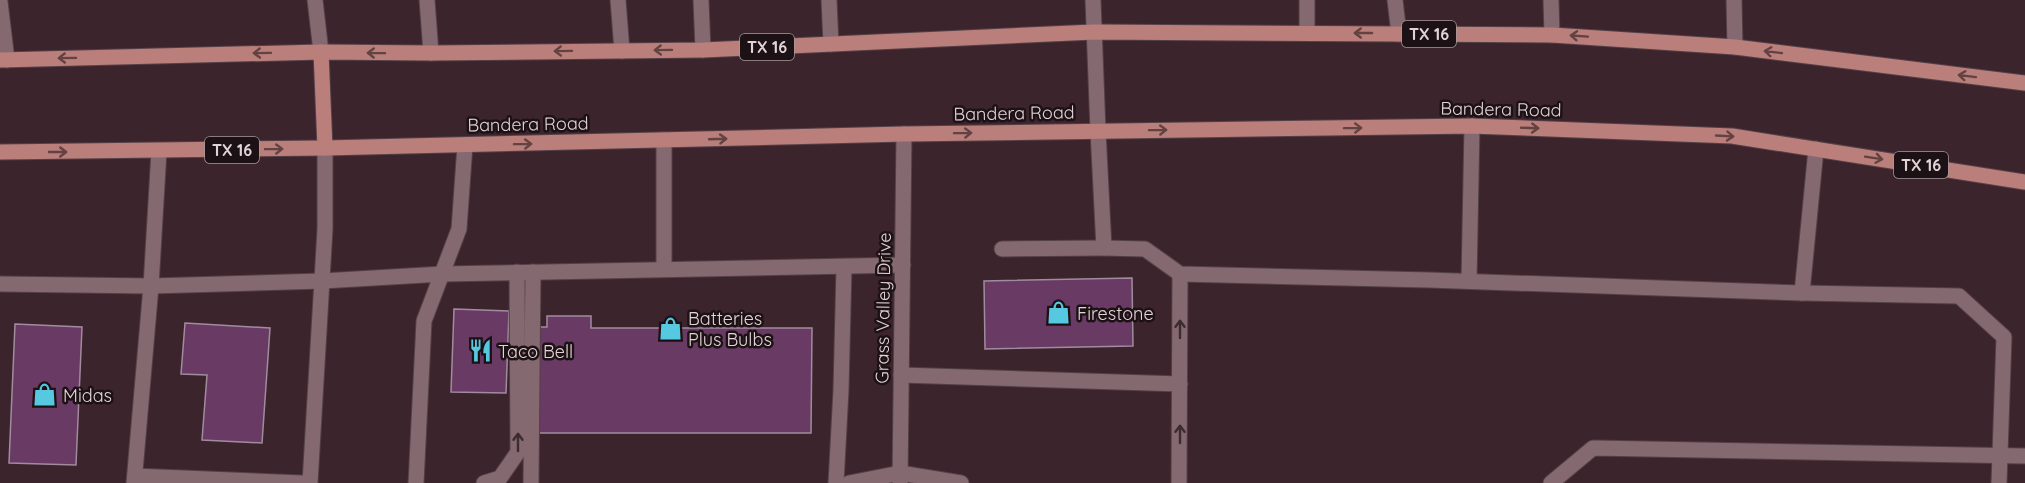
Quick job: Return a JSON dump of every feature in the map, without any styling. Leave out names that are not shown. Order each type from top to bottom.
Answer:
[{"type":"main road","name":"TX 16","points":[[4,60],[321,52],[703,50],[1094,32],[1552,35],[1735,47],[2025,84]]},
{"type":"main road","points":[[321,52],[325,148]]},
{"type":"main road","name":"Bandera Road","points":[[0,152],[325,148],[904,134],[1472,126],[1732,136],[2025,182]]},
{"type":"street","points":[[315,0],[321,52]]},
{"type":"street","points":[[427,0],[431,53]]},
{"type":"street","points":[[618,0],[622,51]]},
{"type":"street","points":[[701,0],[703,50]]},
{"type":"street","points":[[829,0],[831,44]]},
{"type":"street","points":[[1093,0],[1104,248]]},
{"type":"street","points":[[1307,0],[1308,33]]},
{"type":"street","points":[[1395,0],[1399,34]]},
{"type":"street","points":[[1551,0],[1552,35]]},
{"type":"street","points":[[1734,0],[1735,47]]},
{"type":"street","points":[[0,2],[4,60]]},
{"type":"street","points":[[1469,281],[1472,126]]},
{"type":"street","name":"Grass Valley Drive","points":[[900,478],[904,134]]},
{"type":"street","points":[[664,140],[664,269]]},
{"type":"street","points":[[416,483],[424,321],[459,229],[465,145]]},
{"type":"street","points":[[310,483],[325,229],[325,148]]},
{"type":"street","points":[[1802,293],[1816,149]]},
{"type":"street","points":[[159,151],[151,286],[134,479],[302,483]]},
{"type":"street","points":[[1002,249],[1144,249],[1180,274],[1959,296],[2004,337],[1999,483]]},
{"type":"street","points":[[0,284],[151,286],[322,281],[442,274],[903,265]]},
{"type":"street","points":[[836,483],[842,390],[844,267]]},
{"type":"street","points":[[484,483],[500,478],[518,452],[517,272]]},
{"type":"street","points":[[531,483],[533,272]]},
{"type":"street","points":[[1179,483],[1180,274]]},
{"type":"street","points":[[901,375],[1180,384]]},
{"type":"street","points":[[1551,483],[1593,448],[2025,456]]},
{"type":"street","points":[[849,483],[900,478],[961,483]]},
{"type":"building","name":"Firestone","points":[[1132,278],[1133,346],[985,349],[984,281]]},
{"type":"building","name":"Taco Bell","points":[[454,309],[509,311],[506,393],[451,392]]},
{"type":"building","points":[[547,316],[591,316],[591,328],[812,328],[811,433],[537,433],[538,327],[547,327]]},
{"type":"building","points":[[185,323],[270,328],[262,443],[202,440],[207,375],[181,374]]},
{"type":"building","name":"Midas","points":[[15,324],[82,327],[76,465],[9,463]]},
{"type":"place","name":"Firestone","points":[[1059,313]]},
{"type":"place","name":"Batteries Plus Bulbs","points":[[670,328]]},
{"type":"place","name":"Taco Bell","points":[[480,351]]},
{"type":"place","name":"Midas","points":[[45,395]]}]
